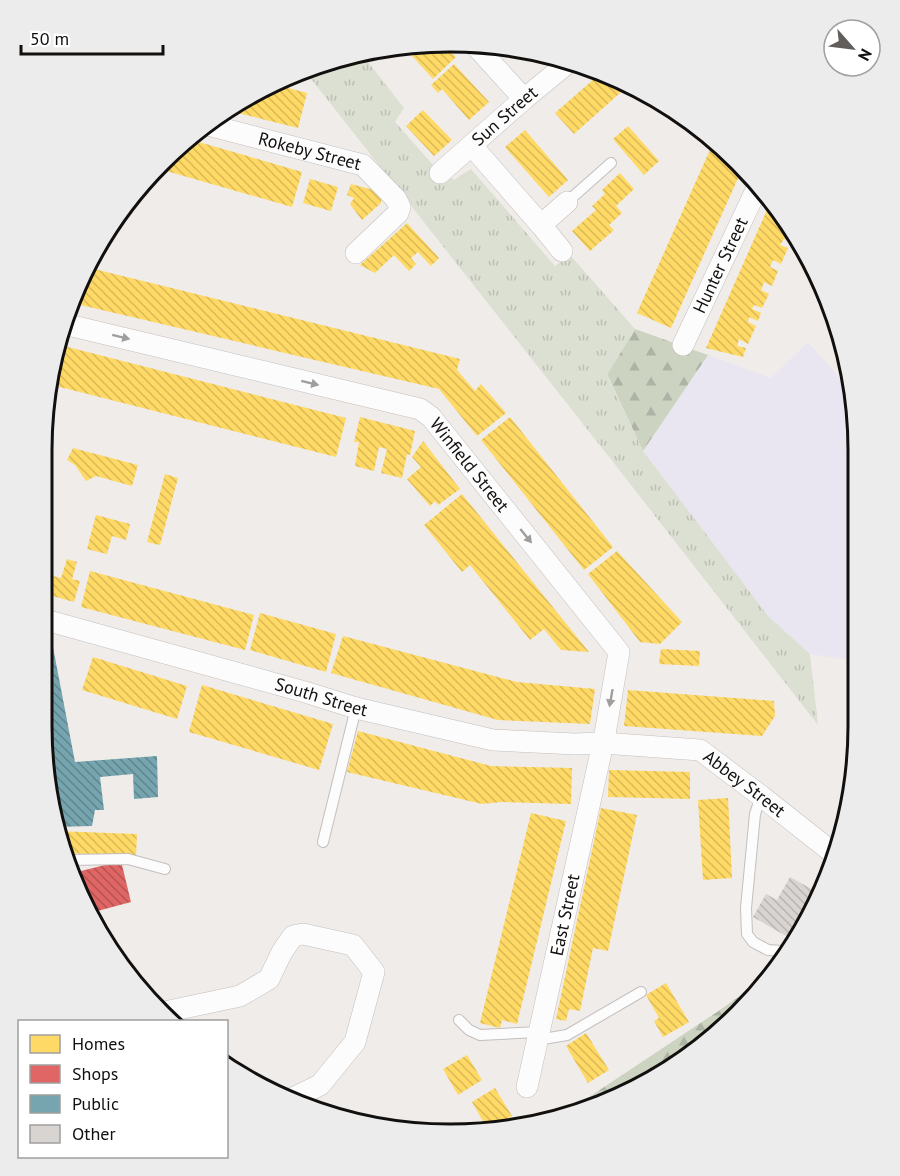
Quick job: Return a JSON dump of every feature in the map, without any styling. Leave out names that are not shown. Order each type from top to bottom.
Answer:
[{"type":"street","points":[[483,54],[524,99]]},
{"type":"street","name":"Sun Street","points":[[440,173],[561,69]]},
{"type":"street","name":"Rokeby Street","points":[[218,128],[363,165],[396,199],[400,207],[398,213],[356,254]]},
{"type":"street","points":[[472,146],[562,251]]},
{"type":"street","name":"Hunter Street","points":[[683,345],[754,194]]},
{"type":"street","points":[[541,225],[567,202]]},
{"type":"street","name":"Winfield Street","points":[[73,326],[420,409],[431,417],[619,652],[603,743]]},
{"type":"street","name":"South Street","points":[[52,623],[356,708],[493,740],[603,743]]},
{"type":"street","name":"Abbey Street","points":[[603,743],[700,750],[828,849]]},
{"type":"street","name":"East Street","points":[[527,1087],[603,743]]},
{"type":"street","points":[[174,1012],[240,996],[269,979],[282,952],[293,936],[303,934],[353,945],[374,972],[355,1042],[320,1085],[301,1094]]},
{"type":"lane","points":[[567,202],[611,163]]},
{"type":"lane","points":[[323,842],[356,708]]},
{"type":"lane","points":[[761,796],[755,814],[746,908],[747,934],[753,942],[768,950],[778,951]]},
{"type":"lane","points":[[76,860],[128,859],[165,869]]},
{"type":"lane","points":[[459,1020],[469,1030],[480,1035],[553,1038],[567,1035],[641,992]]},
{"type":"shaded area","points":[[808,342],[841,380],[848,450],[848,660],[810,654],[769,617],[643,451],[708,355],[771,378]]},
{"type":"green space","points":[[367,61],[404,108],[395,122],[434,166],[454,180],[471,169],[555,266],[570,255],[635,329],[607,375],[643,451],[769,617],[810,654],[818,725],[311,78]]},
{"type":"green space","points":[[635,329],[708,355],[643,451],[607,374]]},
{"type":"green space","points":[[745,992],[712,1025],[671,1057],[626,1083],[586,1099]]},
{"type":"building: Homes","points":[[451,52],[456,57],[433,79],[411,55]]},
{"type":"building: Homes","points":[[454,64],[489,102],[469,120],[442,89],[438,93],[431,85]]},
{"type":"building: Homes","points":[[593,80],[622,91],[574,134],[555,113]]},
{"type":"building: Homes","points":[[287,88],[307,93],[298,128],[239,113]]},
{"type":"building: Homes","points":[[423,110],[452,140],[434,156],[406,126]]},
{"type":"building: Homes","points":[[628,126],[659,161],[644,175],[613,139]]},
{"type":"building: Homes","points":[[525,130],[568,180],[549,197],[505,147]]},
{"type":"building: Homes","points":[[199,142],[302,172],[292,207],[167,171]]},
{"type":"building: Homes","points":[[710,150],[739,177],[671,328],[637,313]]},
{"type":"building: Homes","points":[[620,173],[634,189],[616,206],[622,213],[609,225],[614,230],[590,251],[572,231],[596,210],[592,206],[605,194],[602,190]]},
{"type":"building: Homes","points":[[310,179],[338,187],[331,211],[303,203]]},
{"type":"building: Homes","points":[[351,184],[381,192],[381,203],[362,220],[350,204],[354,198],[347,195]]},
{"type":"building: Homes","points":[[767,210],[788,240],[784,239],[780,245],[788,248],[781,264],[773,260],[770,267],[778,271],[772,286],[764,282],[761,290],[769,294],[762,308],[754,305],[752,309],[761,313],[758,321],[749,317],[748,322],[756,326],[748,344],[739,339],[737,346],[746,348],[743,357],[706,348]]},
{"type":"building: Homes","points":[[407,223],[439,258],[431,266],[418,252],[411,258],[416,264],[409,271],[394,255],[375,273],[360,265]]},
{"type":"building: Homes","points":[[96,269],[460,359],[457,370],[475,391],[481,384],[506,413],[477,436],[439,389],[80,305]]},
{"type":"building: Homes","points":[[66,347],[346,418],[336,457],[58,386]]},
{"type":"building: Homes","points":[[360,417],[415,431],[402,478],[381,473],[387,449],[379,447],[374,471],[355,466],[359,442],[354,442]]},
{"type":"building: Homes","points":[[510,417],[613,547],[584,570],[481,440]]},
{"type":"building: Homes","points":[[423,441],[460,489],[438,505],[435,501],[430,506],[407,479],[421,467],[412,457]]},
{"type":"building: Homes","points":[[73,448],[138,465],[132,486],[96,476],[86,481],[75,465],[67,460]]},
{"type":"building: Homes","points":[[165,474],[178,478],[160,545],[147,542]]},
{"type":"building: Homes","points":[[462,494],[589,652],[561,650],[544,629],[530,640],[470,565],[462,572],[424,525]]},
{"type":"building: Homes","points":[[96,515],[130,524],[126,540],[112,536],[107,554],[87,549]]},
{"type":"building: Homes","points":[[617,551],[682,622],[660,644],[640,642],[588,574]]},
{"type":"building: Homes","points":[[67,559],[77,562],[72,579],[80,581],[74,602],[52,596],[52,576],[61,578]]},
{"type":"building: Homes","points":[[90,571],[254,615],[245,650],[81,607]]},
{"type":"building: Homes","points":[[260,613],[336,634],[326,672],[250,650]]},
{"type":"building: Homes","points":[[343,636],[517,682],[595,689],[590,724],[498,720],[331,673]]},
{"type":"building: Homes","points":[[661,649],[700,651],[699,666],[659,664]]},
{"type":"building: Homes","points":[[93,657],[187,686],[177,719],[82,690]]},
{"type":"building: Homes","points":[[202,685],[333,724],[319,770],[189,732]]},
{"type":"building: Homes","points":[[628,690],[774,701],[775,716],[762,736],[624,726]]},
{"type":"building: Homes","points":[[358,731],[491,766],[572,768],[571,804],[502,802],[482,804],[347,772]]},
{"type":"building: Homes","points":[[609,770],[690,772],[690,799],[608,797]]},
{"type":"building: Homes","points":[[728,798],[732,878],[703,880],[698,800]]},
{"type":"building: Homes","points":[[601,808],[637,815],[608,951],[593,948],[580,1011],[569,1009],[566,1021],[556,1019]]},
{"type":"building: Homes","points":[[531,813],[566,821],[517,1024],[502,1020],[500,1028],[480,1023]]},
{"type":"building: Homes","points":[[67,831],[137,834],[136,856],[74,853]]},
{"type":"building: Homes","points":[[666,983],[689,1022],[663,1037],[654,1021],[659,1018],[646,995]]},
{"type":"building: Homes","points":[[586,1033],[609,1070],[588,1083],[566,1046]]},
{"type":"building: Homes","points":[[467,1055],[482,1080],[458,1095],[443,1069]]},
{"type":"building: Homes","points":[[495,1088],[512,1116],[506,1119],[484,1122],[472,1102]]},
{"type":"building: Shops","points":[[121,861],[131,902],[98,911],[80,871]]},
{"type":"building: Public","points":[[52,642],[75,762],[157,756],[158,797],[134,799],[133,774],[100,777],[104,810],[95,810],[92,826],[65,827],[60,804],[53,752]]},
{"type":"building: Other","points":[[790,877],[812,889],[787,937],[753,917],[766,894],[777,900]]}]
